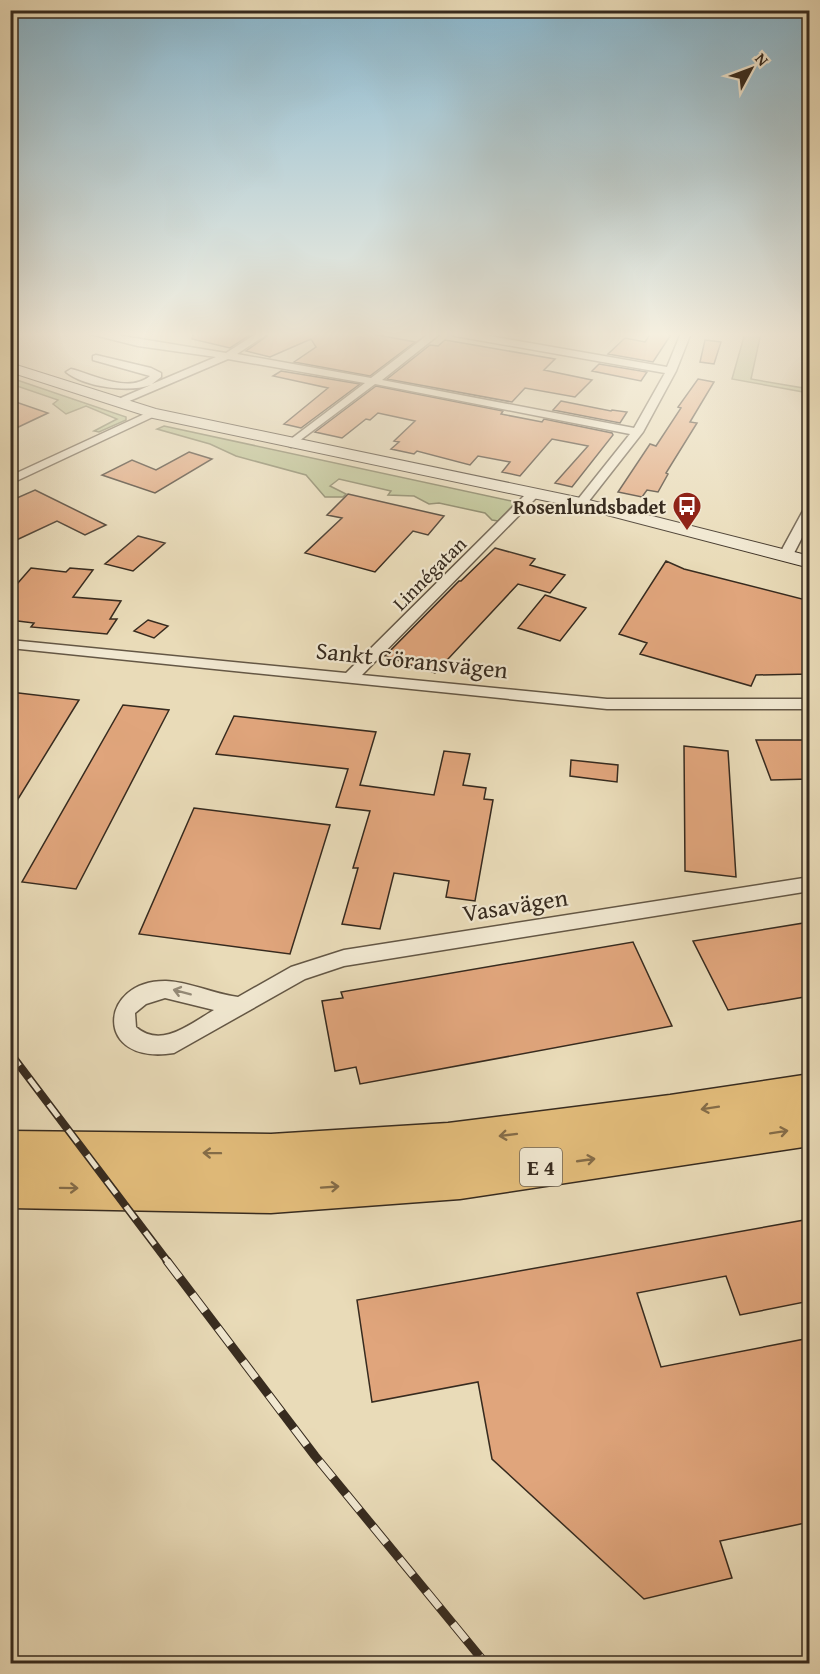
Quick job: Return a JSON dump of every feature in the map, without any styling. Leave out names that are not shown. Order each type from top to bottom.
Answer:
[{"type":"highway","name":"E 4","points":[[10,1151],[271,1154],[436,1143],[658,1116],[810,1092]]},
{"type":"highway","name":"E 4","points":[[10,1187],[271,1192],[448,1179],[810,1127]]},
{"type":"street","points":[[147,411],[291,444],[581,503],[810,562]]},
{"type":"street","points":[[291,444],[335,411]]},
{"type":"street","points":[[530,411],[637,432]]},
{"type":"street","points":[[581,503],[637,432],[649,411]]},
{"type":"street","points":[[10,481],[153,413]]},
{"type":"street","name":"Linnégatan","points":[[350,678],[533,494]]},
{"type":"street","points":[[786,555],[810,509]]},
{"type":"street","name":"Sankt Göransvägen","points":[[10,644],[607,704],[810,705]]},
{"type":"street","name":"Vasavägen","points":[[238,1006],[220,1005],[176,990],[154,990],[136,997],[125,1010],[125,1031],[138,1043],[153,1047],[174,1044],[297,974],[344,958],[810,884]]},
{"type":"green space","points":[[98,411],[109,411],[126,417],[126,420],[99,432],[94,431],[117,419]]},
{"type":"green space","points":[[164,426],[516,502],[498,521],[492,520],[485,513],[439,503],[429,504],[414,496],[388,495],[391,491],[339,479],[330,486],[346,494],[343,497],[325,497],[306,475],[236,456],[210,444],[157,429]]},
{"type":"building","points":[[10,411],[48,413],[10,431]]},
{"type":"building","points":[[300,411],[324,411],[301,428],[284,424]]},
{"type":"building","points":[[343,411],[503,411],[501,414],[542,422],[544,419],[613,435],[572,487],[555,483],[588,446],[552,439],[520,476],[502,472],[510,462],[478,456],[470,465],[417,451],[414,454],[391,449],[399,442],[394,441],[415,421],[378,413],[370,420],[366,419],[342,438],[315,432]]},
{"type":"building","points":[[559,411],[627,412],[620,423]]},
{"type":"building","points":[[679,411],[697,411],[690,422],[697,423],[666,473],[668,474],[658,492],[647,490],[642,497],[618,492],[650,444],[656,446]]},
{"type":"building","points":[[189,452],[212,459],[155,493],[102,475],[132,460],[156,470]]},
{"type":"building","points":[[35,490],[106,525],[85,535],[57,521],[10,543],[10,501]]},
{"type":"building","points":[[348,494],[444,516],[428,535],[413,531],[375,572],[305,553],[342,518],[327,515]]},
{"type":"building","points":[[138,536],[165,543],[133,571],[105,564]]},
{"type":"building","points":[[495,548],[535,559],[530,565],[565,575],[550,593],[518,584],[435,673],[385,656],[459,581]]},
{"type":"building","points":[[666,561],[684,569],[810,601],[810,674],[756,675],[751,686],[640,654],[647,643],[619,634]]},
{"type":"building","points":[[31,568],[66,572],[70,568],[93,570],[73,597],[121,601],[110,619],[117,619],[107,634],[31,627],[34,623],[10,620],[10,592]]},
{"type":"building","points":[[545,595],[586,608],[560,641],[518,628]]},
{"type":"building","points":[[148,620],[168,626],[154,638],[134,631]]},
{"type":"building","points":[[10,692],[79,700],[10,812]]},
{"type":"building","points":[[123,705],[169,710],[76,889],[22,882]]},
{"type":"building","points":[[234,716],[376,732],[360,785],[434,795],[444,751],[470,754],[463,785],[486,788],[484,799],[493,800],[475,901],[446,897],[449,881],[394,873],[380,929],[342,924],[358,868],[353,868],[370,811],[336,807],[348,769],[216,754]]},
{"type":"building","points":[[756,740],[810,740],[810,779],[771,780]]},
{"type":"building","points":[[684,746],[728,751],[736,877],[685,871]]},
{"type":"building","points":[[571,760],[618,765],[617,782],[570,776]]},
{"type":"building","points":[[194,808],[330,825],[290,954],[139,934]]},
{"type":"building","points":[[810,922],[810,996],[728,1010],[693,941]]},
{"type":"building","points":[[633,942],[672,1026],[360,1084],[356,1067],[335,1071],[322,1001],[343,998],[341,992]]},
{"type":"building","points":[[810,1219],[810,1301],[740,1315],[726,1276],[637,1293],[661,1367],[810,1338],[810,1522],[720,1541],[732,1578],[644,1599],[492,1459],[478,1382],[372,1402],[357,1300]]},
{"type":"railway","points":[[10,1053],[168,1262]]},
{"type":"railway","points":[[167,1261],[315,1456],[486,1664]]},
{"type":"place","name":"Rosenlundsbadet","points":[[687,532]]}]
